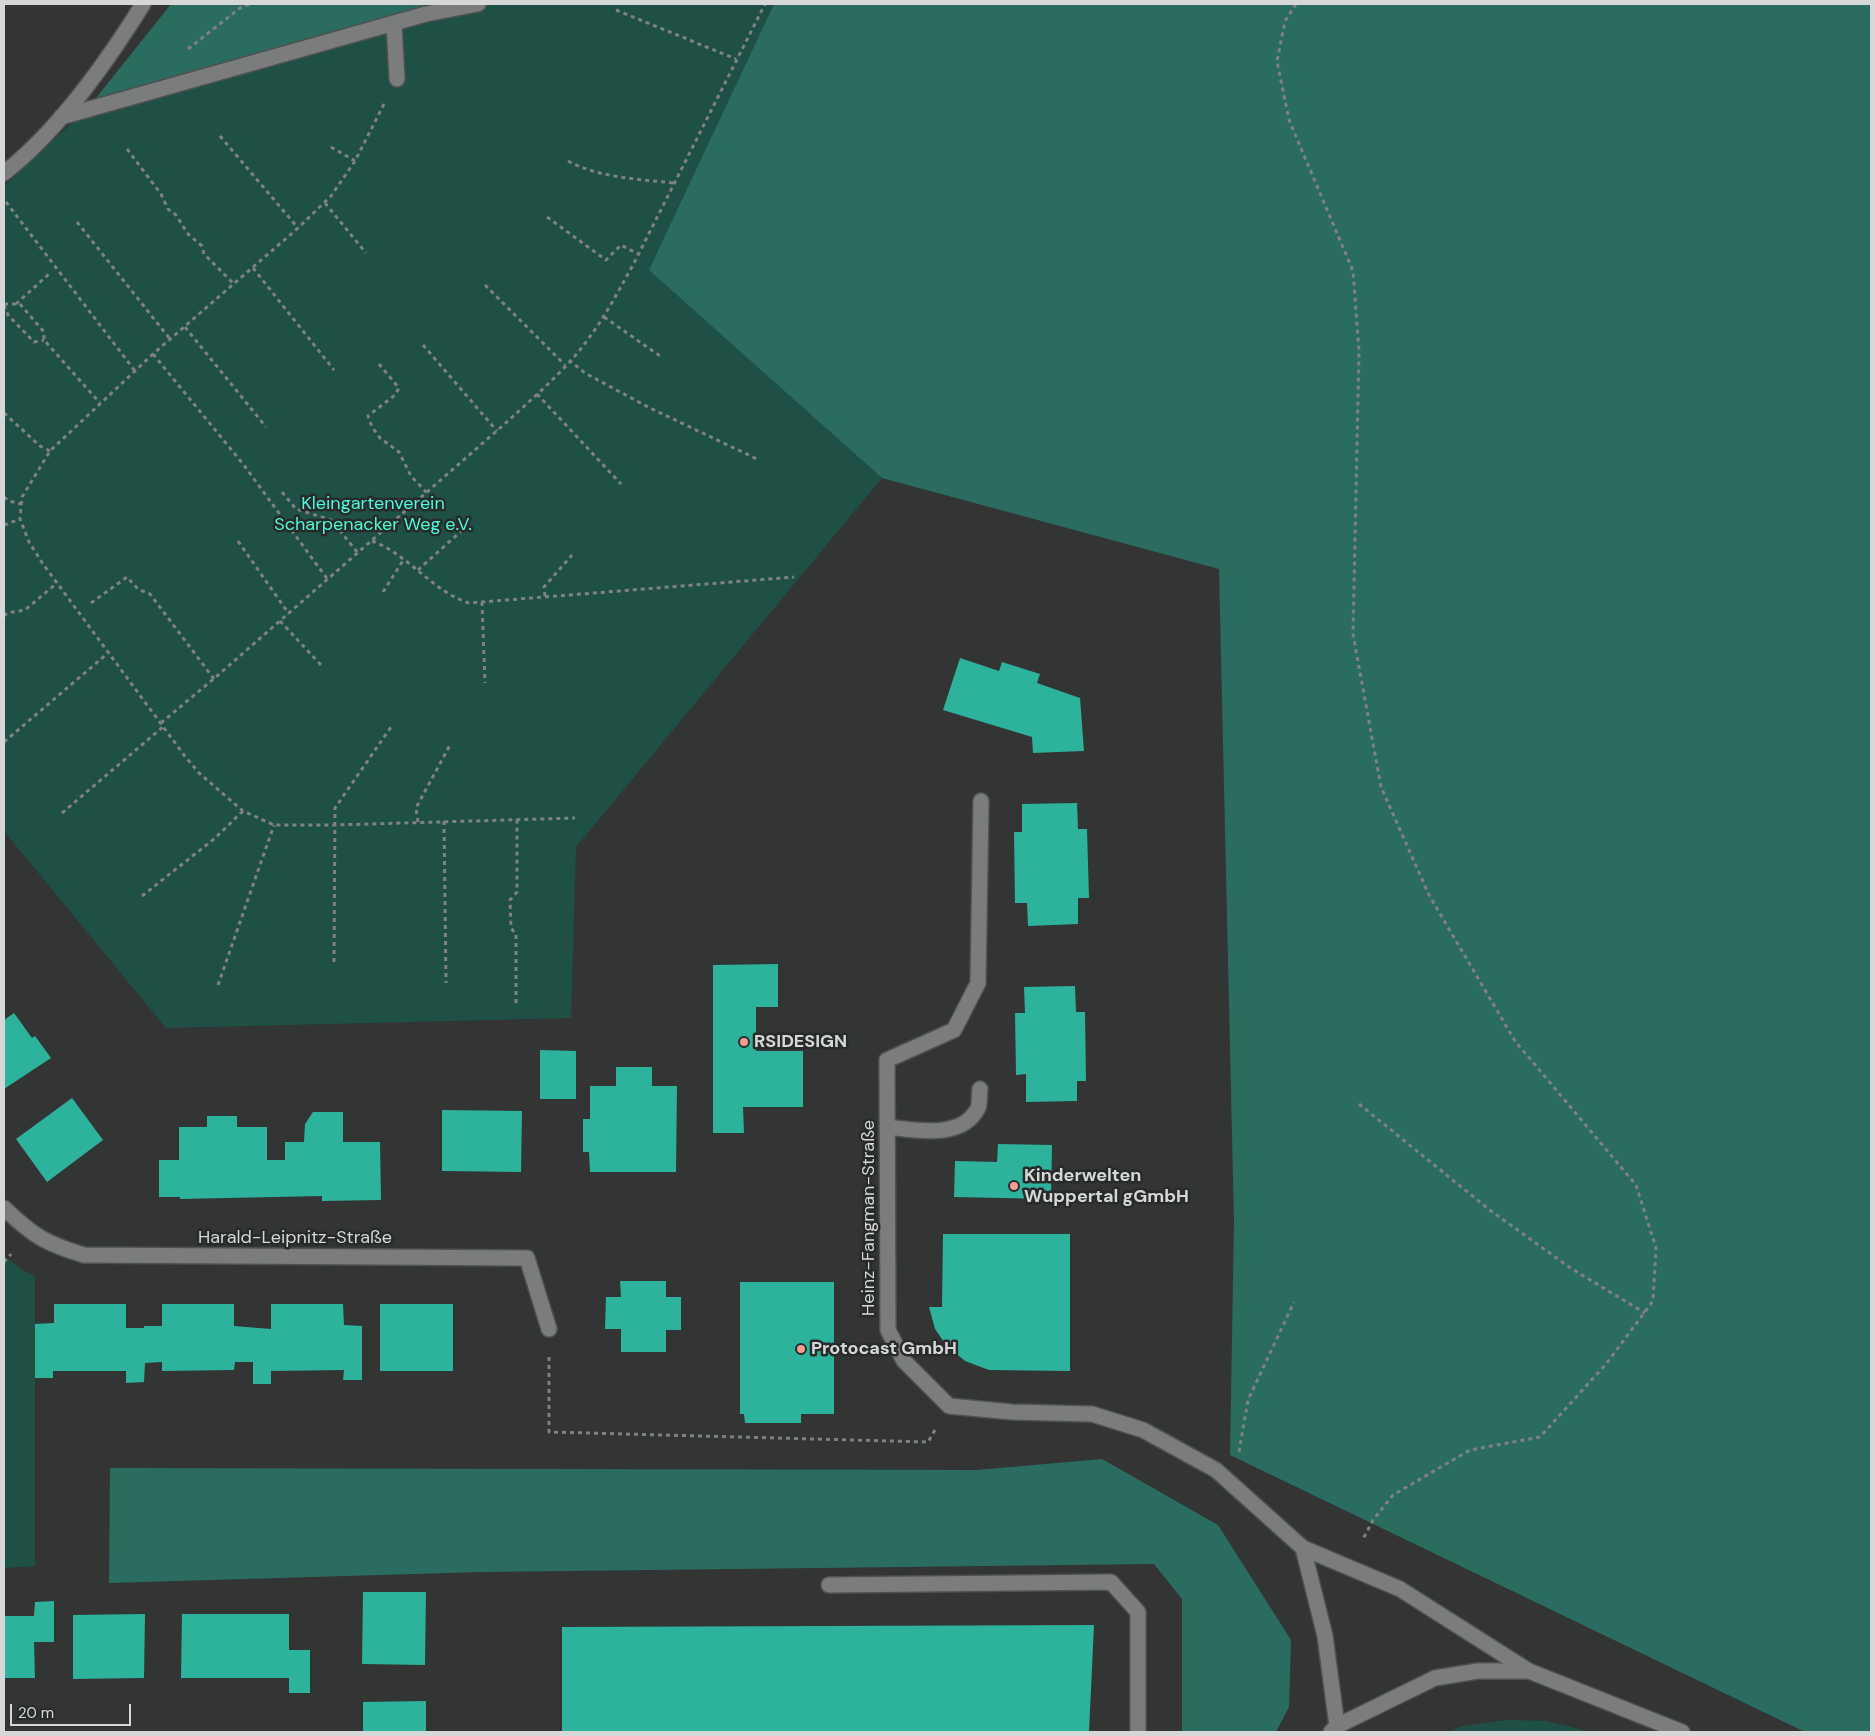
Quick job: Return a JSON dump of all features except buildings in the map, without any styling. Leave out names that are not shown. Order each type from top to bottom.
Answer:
[{"type":"street","points":[[4,174],[62,117],[115,47],[143,4]]},
{"type":"street","points":[[62,117],[426,14],[478,4]]},
{"type":"street","points":[[394,24],[397,79]]},
{"type":"street","name":"Heinz-Fangman-Straße","points":[[949,1406],[904,1361],[888,1330],[887,1060],[954,1030],[978,984],[981,801]]},
{"type":"street","points":[[887,1128],[935,1132],[963,1125],[978,1108],[980,1089]]},
{"type":"street","name":"Harald-Leipnitz-Straße","points":[[4,1208],[30,1233],[54,1247],[84,1256],[527,1258],[549,1329]]},
{"type":"street","points":[[949,1406],[1012,1412],[1092,1414],[1143,1430],[1216,1470],[1303,1548],[1400,1589],[1529,1671],[1682,1732]]},
{"type":"street","points":[[1303,1548],[1324,1636],[1334,1729],[1435,1678],[1478,1671],[1529,1671]]},
{"type":"street","points":[[829,1585],[1111,1582],[1138,1612],[1138,1732]]},
{"type":"path","points":[[183,53],[240,8],[250,4]]},
{"type":"path","points":[[62,813],[497,431],[537,394],[588,340],[604,317],[638,254],[765,4]]},
{"type":"path","points":[[1296,4],[1285,21],[1277,61],[1287,110],[1312,178],[1354,271],[1359,351],[1353,634],[1381,787],[1429,895],[1515,1041],[1636,1185],[1656,1248],[1653,1301],[1606,1364],[1540,1438],[1470,1450],[1393,1495],[1373,1520],[1348,1567]]},
{"type":"path","points":[[616,10],[736,59]]},
{"type":"path","points":[[397,79],[355,161],[325,203],[153,354],[50,451],[22,497],[20,519],[29,542],[57,583],[162,725],[199,773],[243,810],[274,825],[575,818]]},
{"type":"path","points":[[220,136],[298,228]]},
{"type":"path","points":[[331,147],[355,161]]},
{"type":"path","points":[[127,149],[161,194],[168,209],[176,215],[188,234],[202,246],[204,254],[234,284]]},
{"type":"path","points":[[568,161],[582,169],[607,175],[674,183]]},
{"type":"path","points":[[4,200],[135,371]]},
{"type":"path","points":[[325,203],[366,253]]},
{"type":"path","points":[[547,217],[606,260],[621,244],[638,254]]},
{"type":"path","points":[[77,222],[170,339]]},
{"type":"path","points":[[253,268],[334,370]]},
{"type":"path","points":[[15,304],[50,273]]},
{"type":"path","points":[[485,285],[565,365]]},
{"type":"path","points":[[44,340],[34,342],[8,315],[4,305],[20,304],[44,332],[44,340],[100,403]]},
{"type":"path","points":[[604,317],[660,356]]},
{"type":"path","points":[[185,327],[266,427]]},
{"type":"path","points":[[423,345],[497,431]]},
{"type":"path","points":[[153,354],[243,464],[328,580]]},
{"type":"path","points":[[569,360],[585,374],[648,407],[757,459]]},
{"type":"path","points":[[379,364],[399,388],[395,395],[368,416],[372,427],[380,438],[399,452],[411,476],[427,493]]},
{"type":"path","points":[[537,394],[621,484]]},
{"type":"path","points":[[4,413],[40,446],[50,451]]},
{"type":"path","points":[[282,492],[296,509],[331,520],[358,553]]},
{"type":"path","points":[[4,497],[9,501],[22,504]]},
{"type":"path","points":[[4,525],[20,519]]},
{"type":"path","points":[[418,570],[469,524]]},
{"type":"path","points":[[238,541],[289,614]]},
{"type":"path","points":[[372,541],[388,547],[460,601],[469,603],[794,577]]},
{"type":"path","points":[[545,596],[544,587],[572,555]]},
{"type":"path","points":[[383,592],[404,559]]},
{"type":"path","points":[[91,603],[127,577],[138,589],[150,594],[214,679]]},
{"type":"path","points":[[4,616],[7,613],[25,610],[57,583]]},
{"type":"path","points":[[482,602],[485,683]]},
{"type":"path","points":[[280,621],[321,665]]},
{"type":"path","points":[[4,742],[108,653]]},
{"type":"path","points":[[334,962],[335,808],[391,727]]},
{"type":"path","points":[[418,822],[416,808],[450,745]]},
{"type":"path","points":[[142,896],[214,839],[243,810]]},
{"type":"path","points":[[516,1003],[516,934],[511,928],[510,900],[517,892],[517,819]]},
{"type":"path","points":[[444,821],[446,984]]},
{"type":"path","points":[[218,985],[274,825]]},
{"type":"path","points":[[1359,1104],[1491,1211],[1572,1269],[1644,1313]]},
{"type":"path","points":[[1232,1484],[1248,1400],[1294,1302]]},
{"type":"path","points":[[549,1329],[549,1432],[928,1442],[949,1406]]},
{"type":"green space","points":[[171,4],[467,4],[88,108]]},
{"type":"green space","name":"Kleingartenverein Scharpenacker Weg e.V.","points":[[467,4],[774,4],[650,270],[882,478],[576,847],[571,1018],[166,1028],[4,831],[4,186],[88,108]]},
{"type":"green space","points":[[774,4],[1871,4],[1871,1732],[1805,1732],[1230,1455],[1234,1221],[1219,569],[882,478],[649,270]]},
{"type":"green space","points":[[4,1256],[21,1269],[35,1276],[35,1566],[4,1568]]},
{"type":"green space","points":[[1102,1459],[1218,1525],[1291,1640],[1289,1707],[1276,1732],[1182,1732],[1182,1599],[1154,1564],[481,1572],[109,1583],[110,1468],[977,1470]]},
{"type":"green space","points":[[1507,1720],[1546,1721],[1591,1732],[1448,1732],[1463,1726]]},
{"type":"place","name":"RSIDESIGN","points":[[744,1042]]},
{"type":"place","name":"Kinderwelten Wuppertal gGmbH","points":[[1014,1186]]},
{"type":"place","name":"Protocast GmbH","points":[[801,1349]]}]
